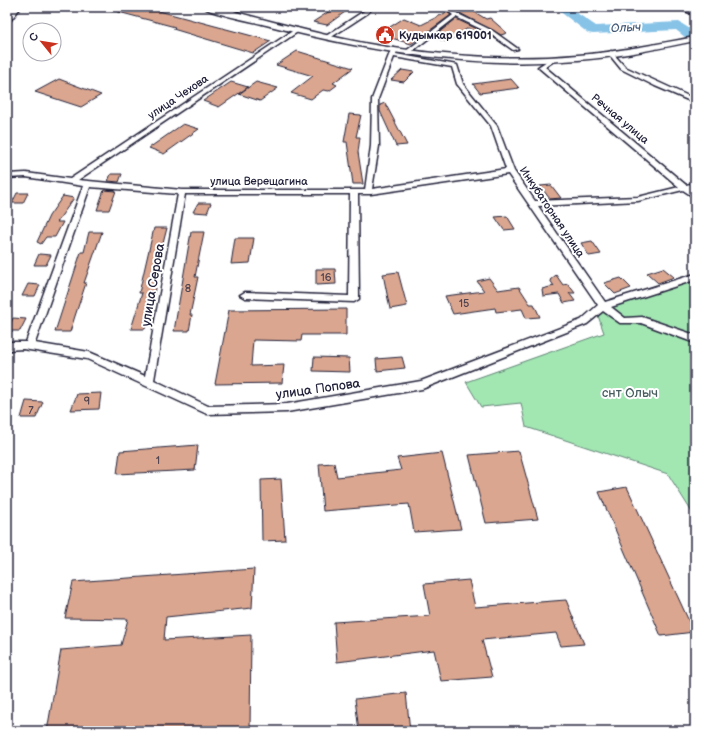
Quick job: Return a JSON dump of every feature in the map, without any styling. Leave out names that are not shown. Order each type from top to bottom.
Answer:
[{"type":"main road","points":[[7,19],[17,7]]},
{"type":"main road","points":[[207,7],[393,53],[408,52],[465,58],[552,60],[611,53],[694,39]]},
{"type":"street","points":[[229,12],[242,7]]},
{"type":"street","points":[[328,37],[366,12],[370,7]]},
{"type":"street","points":[[446,7],[456,15],[491,32],[515,49]]},
{"type":"street","points":[[678,7],[695,13]]},
{"type":"street","points":[[408,52],[456,15]]},
{"type":"street","name":"улица Чехова","points":[[71,182],[297,30]]},
{"type":"street","points":[[368,192],[375,146],[375,99],[393,53]]},
{"type":"street","name":"Инкубаторная улица","points":[[393,53],[455,66],[460,84],[494,126],[510,171],[603,306],[623,322],[642,320],[695,339]]},
{"type":"street","points":[[611,53],[623,68],[657,86],[695,100]]},
{"type":"street","name":"Речная улица","points":[[552,60],[541,67],[695,196]]},
{"type":"street","name":"улица Верещагина","points":[[7,176],[26,175],[88,184],[182,192],[368,192],[510,171]]},
{"type":"street","points":[[29,346],[88,184]]},
{"type":"street","points":[[532,204],[638,199],[695,185]]},
{"type":"street","name":"улица Серова","points":[[149,382],[182,192]]},
{"type":"street","points":[[245,295],[354,299],[354,192]]},
{"type":"street","points":[[603,306],[695,277]]},
{"type":"street","name":"улица Попова","points":[[7,346],[29,346],[89,356],[149,382],[207,410],[287,408],[422,385],[584,322],[603,306]]},
{"type":"green space","name":"снт Олыч","points":[[695,280],[695,517],[668,474],[526,427],[521,403],[481,407],[466,382],[604,333],[595,307]]},
{"type":"building","points":[[111,7],[144,7],[271,41],[253,53],[173,29],[175,27],[111,10]]},
{"type":"building","points":[[336,7],[352,7],[327,25],[313,22]]},
{"type":"building","points":[[468,8],[486,19],[490,18],[507,33],[501,35],[456,11]]},
{"type":"building","points":[[447,12],[451,15],[411,44],[379,34],[404,18],[421,25]]},
{"type":"building","points":[[456,19],[492,37],[484,39],[468,28],[447,42],[433,37]]},
{"type":"building","points":[[297,51],[353,68],[333,83],[337,85],[329,91],[323,90],[311,99],[291,93],[313,76],[276,65]]},
{"type":"building","points":[[402,70],[414,72],[404,82],[391,80]]},
{"type":"building","points":[[59,79],[101,95],[81,107],[35,92]]},
{"type":"building","points":[[511,79],[519,88],[480,93],[473,84]]},
{"type":"building","points":[[231,82],[248,87],[219,107],[203,101]]},
{"type":"building","points":[[256,82],[278,88],[260,101],[239,94]]},
{"type":"building","points":[[385,103],[407,145],[396,146],[380,111],[380,105]]},
{"type":"building","points":[[349,114],[361,115],[356,137],[360,137],[358,152],[363,184],[353,184],[347,142],[344,142]]},
{"type":"building","points":[[183,124],[199,129],[164,154],[149,148]]},
{"type":"building","points":[[111,174],[122,174],[119,182],[108,181]]},
{"type":"building","points":[[551,185],[561,198],[550,199],[540,186]]},
{"type":"building","points":[[104,190],[116,191],[109,210],[97,210]]},
{"type":"building","points":[[17,193],[28,193],[23,203],[12,203]]},
{"type":"building","points":[[63,196],[74,198],[57,222],[63,222],[55,237],[46,237],[41,244],[37,242],[49,216]]},
{"type":"building","points":[[198,203],[211,203],[207,213],[193,212]]},
{"type":"building","points":[[507,216],[515,229],[504,230],[495,217]]},
{"type":"building","points":[[154,228],[167,228],[153,282],[156,283],[152,304],[145,329],[131,329],[142,293],[139,293]]},
{"type":"building","points":[[89,232],[102,232],[84,283],[86,283],[70,332],[55,332],[81,252],[84,252]]},
{"type":"building","points":[[191,232],[204,232],[195,277],[198,277],[190,315],[192,315],[189,331],[174,331]]},
{"type":"building","points":[[235,238],[254,238],[250,263],[231,264]]},
{"type":"building","points":[[592,241],[601,254],[589,256],[581,243]]},
{"type":"building","points":[[39,254],[51,255],[46,265],[34,265]]},
{"type":"building","points":[[663,268],[674,277],[658,283],[647,273]]},
{"type":"building","points":[[316,269],[335,269],[336,284],[316,285]]},
{"type":"building","points":[[398,272],[407,306],[390,309],[383,274]]},
{"type":"building","points":[[556,275],[563,285],[568,284],[575,293],[569,293],[575,301],[564,303],[559,294],[543,296],[542,289],[554,286],[550,280]]},
{"type":"building","points":[[489,278],[498,290],[519,287],[530,304],[534,304],[540,317],[526,318],[522,309],[496,312],[495,308],[453,314],[445,296],[484,291],[477,281]]},
{"type":"building","points":[[621,278],[631,288],[615,294],[604,283]]},
{"type":"building","points":[[28,284],[40,285],[35,296],[22,296]]},
{"type":"building","points":[[346,309],[346,335],[302,335],[301,341],[253,340],[251,366],[284,365],[282,383],[215,384],[229,310]]},
{"type":"building","points":[[13,318],[26,319],[20,331],[7,331]]},
{"type":"building","points":[[314,357],[349,358],[350,372],[313,371]]},
{"type":"building","points":[[402,357],[405,368],[377,371],[376,359]]},
{"type":"building","points":[[101,393],[99,409],[71,410],[77,394]]},
{"type":"building","points":[[26,401],[43,402],[36,418],[21,418]]},
{"type":"building","points":[[198,445],[195,470],[117,474],[120,451]]},
{"type":"building","points":[[519,451],[538,519],[486,523],[469,455]]},
{"type":"building","points":[[442,453],[461,529],[414,532],[409,504],[323,511],[319,464],[334,463],[337,477],[401,470],[397,458]]},
{"type":"building","points":[[281,479],[285,540],[262,541],[261,480]]},
{"type":"building","points":[[627,487],[694,632],[661,636],[599,492]]},
{"type":"building","points":[[254,569],[252,608],[166,617],[164,640],[251,635],[250,731],[47,731],[61,650],[121,645],[128,619],[65,618],[73,582]]},
{"type":"building","points":[[469,580],[475,607],[566,600],[584,644],[561,646],[556,633],[482,640],[492,677],[441,681],[434,650],[337,662],[334,622],[430,616],[424,584]]},
{"type":"building","points":[[406,693],[410,731],[359,731],[355,699]]},
{"type":"waterway","name":"Олыч","points":[[560,7],[593,30],[679,26],[695,38]]},
{"type":"place","name":"Кудымкар 619001","points":[[385,35]]}]
